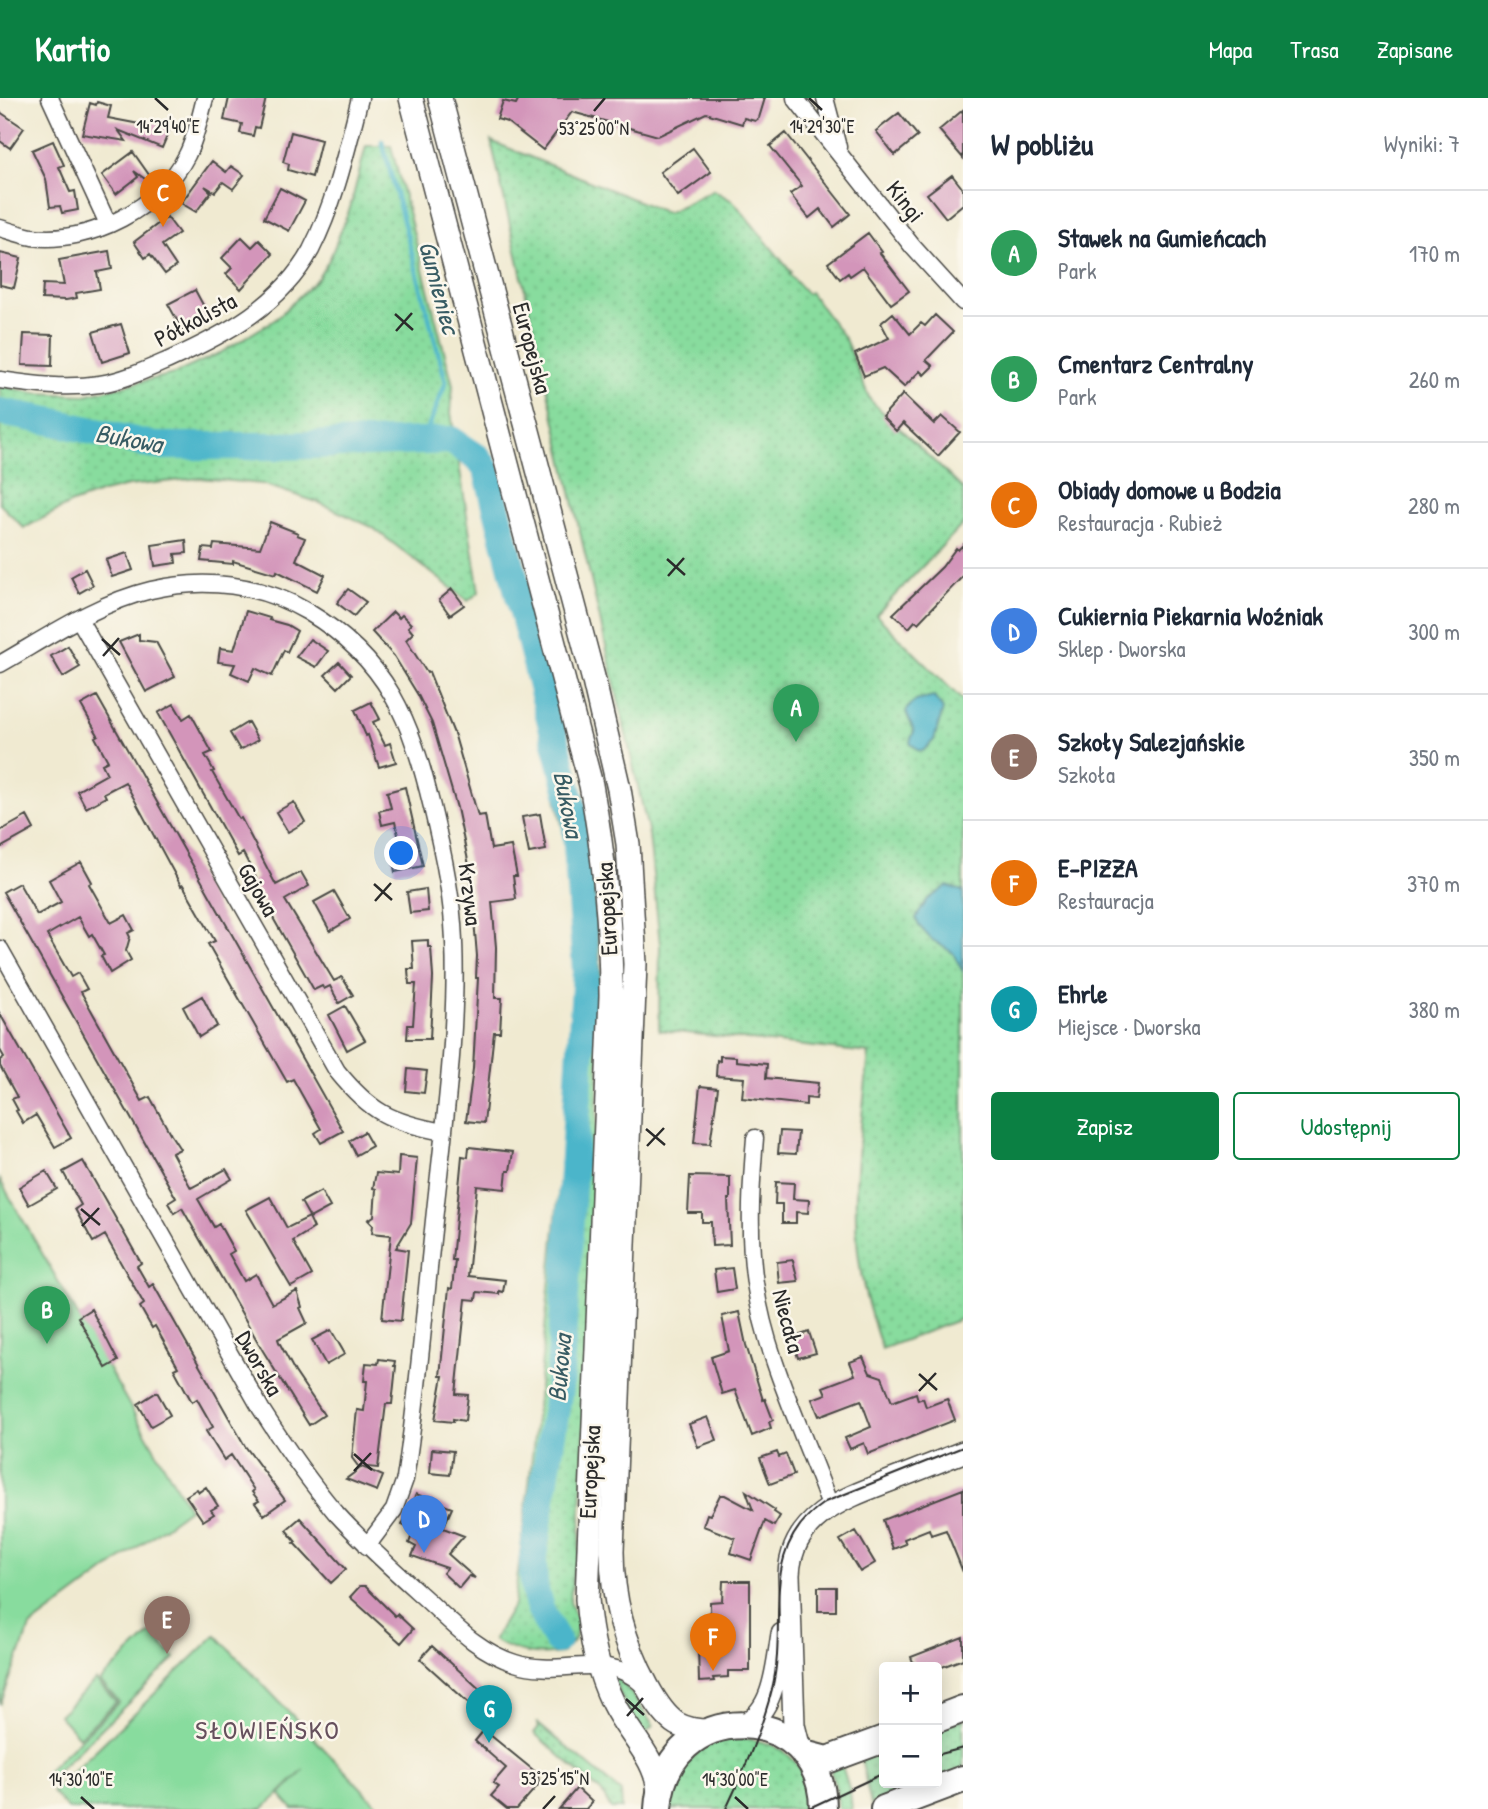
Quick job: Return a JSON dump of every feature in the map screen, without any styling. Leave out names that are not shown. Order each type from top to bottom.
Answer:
[{"type":"main road","name":"Europejska","points":[[411,98],[591,785],[606,885],[611,996],[587,1599],[590,1635],[598,1665],[619,1714],[653,1766],[658,1801]]},
{"type":"main road","name":"Europejska","points":[[440,98],[593,677],[619,789],[628,844],[635,964],[612,1572],[620,1622],[632,1656],[649,1690],[665,1713],[677,1724],[709,1731]]},
{"type":"main road","points":[[942,1717],[963,1709]]},
{"type":"main road","points":[[658,1801],[667,1769],[676,1756],[691,1741],[723,1726],[744,1724],[774,1731],[802,1752],[827,1760],[879,1741]]},
{"type":"main road","points":[[802,1752],[819,1780],[823,1809]]},
{"type":"main road","points":[[884,1809],[963,1779]]},
{"type":"street","points":[[50,98],[108,224]]},
{"type":"street","points":[[0,228],[32,237],[89,231],[108,224],[148,201],[179,169],[193,142],[205,98]]},
{"type":"street","name":"Półkolista","points":[[0,380],[52,387],[86,386],[122,379],[209,342],[254,314],[291,277],[311,249],[340,176],[360,98]]},
{"type":"street","name":"Kingi","points":[[825,98],[844,158]]},
{"type":"street","name":"Kingi","points":[[799,100],[913,247],[963,302]]},
{"type":"street","name":"Krzywa","points":[[0,664],[111,602],[154,589],[197,584],[238,586],[287,601],[316,617],[360,652],[384,679],[397,702],[414,743],[437,829],[450,895],[454,982],[443,1132],[405,1479],[394,1510],[367,1546]]},
{"type":"street","name":"Gajowa","points":[[79,619],[337,1071],[363,1100],[384,1115],[405,1124],[443,1132]]},
{"type":"street","name":"Dworska","points":[[0,949],[261,1409],[312,1483],[367,1546],[469,1639],[497,1657],[516,1664],[548,1669],[598,1665]]},
{"type":"street","name":"Niecała","points":[[755,1138],[751,1229],[755,1284],[762,1318],[781,1379],[830,1506]]},
{"type":"street","points":[[802,1752],[793,1718],[789,1568],[796,1544],[809,1525],[830,1506],[963,1452]]},
{"type":"street","points":[[744,1724],[761,1713],[768,1696],[790,1594]]},
{"type":"street","name":"Europejska","points":[[598,1665],[626,1671],[649,1690]]},
{"type":"green space","points":[[491,141],[667,213],[713,190],[734,202],[791,272],[789,274],[807,294],[810,292],[845,339],[870,400],[963,489],[963,524],[876,615],[963,701],[963,1318],[882,1349],[864,1287],[857,1240],[856,1186],[869,1053],[659,1030],[660,945],[649,835]]},
{"type":"green space","points":[[366,146],[391,146],[453,385],[451,413],[479,592],[468,601],[372,527],[320,503],[262,484],[200,478],[128,486],[72,503],[24,528],[0,504],[0,386],[35,393],[85,395],[174,374],[220,353],[276,319],[318,278],[330,258],[350,208]]},
{"type":"green space","points":[[580,788],[591,844],[602,986],[579,1559],[574,1568],[570,1602],[578,1623],[575,1639],[562,1653],[535,1654],[517,1651],[493,1640],[514,1604],[531,1467],[567,1108],[576,918],[573,874],[556,798]]},
{"type":"green space","points":[[0,1180],[189,1509],[30,1627],[0,1705]]},
{"type":"green space","points":[[151,1633],[175,1658],[52,1776],[47,1771],[119,1702],[100,1681]]},
{"type":"green space","points":[[216,1635],[381,1809],[293,1809],[280,1795],[304,1770],[263,1809],[68,1809],[52,1792]]},
{"type":"green space","points":[[616,1677],[629,1690],[653,1726],[643,1737],[613,1679]]},
{"type":"green space","points":[[96,1680],[116,1702],[79,1737],[59,1715]]},
{"type":"green space","points":[[963,1719],[963,1770],[942,1778],[942,1727]]},
{"type":"green space","points":[[536,1722],[621,1792],[622,1809],[611,1809],[602,1793],[534,1733],[539,1727]]},
{"type":"green space","points":[[726,1738],[750,1739],[772,1745],[791,1757],[807,1781],[813,1809],[670,1809],[678,1775],[701,1749]]},
{"type":"green space","points":[[879,1751],[879,1788],[917,1788],[871,1805],[861,1758]]},
{"type":"green space","points":[[842,1766],[850,1791],[852,1809],[838,1809],[831,1770]]},
{"type":"water","points":[[934,697],[943,709],[934,740],[923,751],[917,750],[911,745],[914,731],[906,712],[918,700]]},
{"type":"water","points":[[947,886],[963,891],[963,972],[953,953],[931,939],[919,926],[916,918],[927,900]]},
{"type":"building","points":[[229,98],[266,98],[259,128],[255,127],[253,136],[240,133],[242,124],[224,120]]},
{"type":"building","points":[[519,98],[765,98],[759,118],[755,121],[744,118],[742,124],[706,113],[658,136],[572,112],[543,150],[507,122],[497,119],[503,101],[516,104]]},
{"type":"building","points":[[97,102],[111,106],[108,118],[150,126],[152,121],[170,129],[162,148],[118,130],[126,141],[82,134],[90,103],[96,105]]},
{"type":"building","points":[[963,110],[963,158],[939,130]]},
{"type":"building","points":[[0,112],[24,128],[10,148],[0,141]]},
{"type":"building","points":[[899,113],[918,136],[895,155],[876,131]]},
{"type":"building","points":[[291,132],[321,140],[312,177],[288,170],[289,164],[283,162]]},
{"type":"building","points":[[786,133],[850,214],[834,227],[820,209],[809,218],[790,194],[802,186],[770,146]]},
{"type":"building","points":[[53,141],[64,165],[59,167],[70,192],[75,191],[78,210],[62,213],[60,206],[50,207],[46,179],[32,150]]},
{"type":"building","points":[[693,148],[711,172],[678,196],[660,172]]},
{"type":"building","points":[[133,152],[154,182],[152,184],[134,171],[138,177],[116,194],[102,175]]},
{"type":"building","points":[[212,161],[226,172],[231,166],[244,175],[233,189],[223,182],[215,192],[205,186],[211,192],[196,212],[181,203]]},
{"type":"building","points":[[952,175],[963,189],[963,204],[946,218],[927,194]]},
{"type":"building","points":[[280,188],[305,201],[289,231],[264,218]]},
{"type":"building","points":[[167,217],[179,233],[162,245],[176,266],[165,274],[150,254],[145,258],[134,242]]},
{"type":"building","points":[[868,233],[909,291],[891,304],[863,267],[840,279],[828,263]]},
{"type":"building","points":[[242,237],[252,247],[259,240],[273,254],[241,289],[226,274],[232,268],[222,258]]},
{"type":"building","points":[[109,251],[112,269],[97,272],[100,289],[76,293],[77,298],[66,300],[42,299],[43,284],[64,285],[59,260]]},
{"type":"building","points":[[0,253],[21,258],[14,288],[0,285]]},
{"type":"building","points":[[195,290],[209,316],[183,331],[168,304]]},
{"type":"building","points":[[893,313],[910,334],[921,323],[925,326],[935,315],[953,332],[926,360],[933,366],[924,375],[920,371],[904,387],[883,368],[864,376],[855,354],[889,338],[881,323]]},
{"type":"building","points":[[121,324],[130,353],[102,362],[93,332]]},
{"type":"building","points":[[24,334],[53,335],[52,366],[22,365]]},
{"type":"building","points":[[903,394],[934,424],[942,416],[960,432],[938,456],[903,423],[896,431],[882,417]]},
{"type":"building","points":[[270,522],[305,538],[296,560],[325,575],[317,591],[277,571],[276,574],[233,561],[233,564],[201,561],[203,548],[213,549],[214,544],[260,548]]},
{"type":"building","points":[[186,540],[187,553],[175,554],[176,563],[155,566],[152,545]]},
{"type":"building","points":[[963,545],[963,576],[918,623],[915,621],[909,628],[893,614],[942,567],[956,548],[958,550]]},
{"type":"building","points":[[127,553],[133,570],[112,577],[106,560]]},
{"type":"building","points":[[85,569],[93,585],[79,593],[71,577]]},
{"type":"building","points":[[348,589],[366,602],[354,616],[337,603]]},
{"type":"building","points":[[452,589],[464,605],[450,615],[439,600]]},
{"type":"building","points":[[246,611],[270,618],[269,620],[297,631],[287,652],[284,650],[272,676],[255,668],[249,681],[231,673],[235,664],[218,662],[220,648],[234,650]]},
{"type":"building","points":[[393,612],[399,618],[402,615],[411,624],[408,627],[413,633],[406,640],[427,673],[429,672],[455,736],[478,816],[485,815],[491,849],[511,846],[517,876],[513,876],[516,899],[492,902],[496,947],[495,998],[502,998],[500,1032],[494,1032],[484,1123],[466,1121],[473,1069],[478,978],[470,870],[457,808],[432,723],[394,656],[372,632]]},
{"type":"building","points":[[139,634],[139,640],[156,642],[175,677],[146,692],[119,642]]},
{"type":"building","points":[[310,639],[328,651],[316,667],[296,657]]},
{"type":"building","points":[[68,646],[80,667],[63,677],[51,656]]},
{"type":"building","points":[[339,662],[351,675],[338,688],[325,675]]},
{"type":"building","points":[[97,696],[343,1131],[321,1143],[315,1133],[321,1129],[293,1079],[287,1082],[208,944],[215,941],[183,885],[181,886],[125,782],[104,793],[106,797],[86,808],[77,791],[107,774],[102,764],[108,761],[95,737],[98,735],[81,705]]},
{"type":"building","points":[[371,702],[380,719],[373,722],[385,745],[390,743],[396,762],[379,767],[368,735],[366,736],[355,710]]},
{"type":"building","points":[[174,704],[183,719],[191,714],[212,752],[205,755],[214,771],[212,772],[239,819],[241,818],[276,885],[301,872],[309,886],[285,900],[334,981],[342,977],[353,995],[339,1003],[330,986],[314,990],[252,881],[256,878],[243,853],[238,856],[158,713]]},
{"type":"building","points":[[248,722],[258,740],[240,750],[230,733]]},
{"type":"building","points":[[405,787],[423,866],[395,872],[391,849],[401,847],[395,822],[382,825],[379,811],[391,808],[387,792]]},
{"type":"building","points":[[294,802],[305,822],[288,832],[276,812]]},
{"type":"building","points":[[540,814],[546,850],[529,853],[522,817]]},
{"type":"building","points":[[27,816],[34,829],[0,848],[0,831]]},
{"type":"building","points":[[81,862],[92,882],[89,884],[111,923],[126,915],[134,930],[128,933],[130,937],[126,951],[131,960],[110,973],[92,934],[89,936],[78,917],[47,935],[71,977],[78,973],[87,989],[81,992],[142,1101],[150,1097],[180,1149],[172,1153],[191,1188],[226,1169],[232,1179],[198,1199],[214,1227],[219,1224],[234,1251],[229,1254],[244,1281],[256,1274],[272,1304],[297,1291],[302,1307],[300,1308],[307,1323],[278,1339],[295,1372],[324,1415],[309,1425],[263,1351],[182,1208],[174,1213],[168,1203],[176,1198],[3,892],[19,883],[37,915],[61,902],[49,880]]},
{"type":"building","points":[[426,889],[428,911],[410,913],[407,892]]},
{"type":"building","points":[[334,891],[350,919],[330,931],[314,902]]},
{"type":"building","points":[[428,940],[433,977],[430,1039],[407,1039],[408,1025],[413,1025],[416,984],[409,984],[408,969],[414,969],[412,941]]},
{"type":"building","points":[[202,996],[217,1026],[199,1037],[183,1007]]},
{"type":"building","points":[[345,1006],[365,1040],[347,1050],[329,1015]]},
{"type":"building","points":[[0,1014],[71,1138],[55,1147],[36,1115],[23,1123],[16,1111],[18,1110],[12,1099],[17,1097],[0,1066],[0,1060],[4,1057],[0,1050]]},
{"type":"building","points":[[720,1056],[736,1057],[736,1061],[767,1064],[766,1078],[818,1083],[816,1099],[806,1098],[806,1105],[742,1098],[744,1078],[716,1076],[717,1060],[720,1061]]},
{"type":"building","points":[[408,1069],[427,1071],[424,1093],[406,1091]]},
{"type":"building","points":[[700,1086],[718,1088],[710,1144],[694,1143]]},
{"type":"building","points":[[780,1131],[798,1132],[796,1154],[778,1153]]},
{"type":"building","points":[[364,1132],[372,1146],[356,1155],[349,1141]]},
{"type":"building","points":[[469,1147],[513,1152],[505,1189],[477,1186],[468,1276],[505,1280],[503,1292],[499,1291],[499,1294],[477,1292],[476,1300],[466,1299],[456,1394],[468,1395],[465,1421],[453,1419],[453,1422],[435,1420],[443,1376],[440,1376],[449,1288],[452,1289],[455,1260],[452,1260],[462,1156],[468,1157]]},
{"type":"building","points":[[399,1156],[417,1158],[411,1223],[396,1248],[408,1250],[401,1321],[382,1319],[391,1235],[372,1233],[373,1225],[368,1220],[374,1216],[376,1189],[373,1188],[376,1173],[398,1175]]},
{"type":"building","points":[[83,1161],[141,1263],[137,1266],[149,1287],[153,1284],[245,1446],[285,1500],[264,1515],[255,1503],[259,1501],[252,1492],[254,1490],[231,1455],[224,1460],[206,1431],[213,1427],[197,1399],[192,1402],[174,1369],[178,1367],[155,1326],[152,1328],[140,1307],[144,1304],[105,1235],[93,1242],[75,1209],[81,1205],[63,1172]]},
{"type":"building","points":[[46,1171],[57,1189],[29,1205],[19,1187]]},
{"type":"building","points":[[690,1176],[730,1177],[730,1245],[712,1246],[711,1222],[702,1222],[702,1213],[688,1213]]},
{"type":"building","points":[[776,1182],[794,1183],[793,1199],[809,1200],[808,1213],[796,1212],[796,1223],[782,1223],[782,1204],[775,1204]]},
{"type":"building","points":[[321,1191],[330,1207],[310,1218],[301,1202]]},
{"type":"building","points":[[270,1197],[287,1228],[309,1217],[314,1228],[293,1241],[312,1275],[291,1287],[246,1210]]},
{"type":"building","points":[[793,1260],[798,1281],[779,1283],[777,1262]]},
{"type":"building","points":[[732,1268],[735,1289],[717,1292],[714,1270]]},
{"type":"building","points":[[91,1309],[118,1361],[106,1368],[78,1317]]},
{"type":"building","points":[[739,1312],[763,1400],[765,1399],[773,1420],[769,1422],[771,1428],[752,1436],[735,1390],[722,1394],[711,1357],[729,1351],[722,1316]]},
{"type":"building","points":[[331,1330],[345,1354],[326,1365],[312,1340]]},
{"type":"building","points":[[809,1332],[816,1353],[798,1358],[792,1338]]},
{"type":"building","points":[[863,1357],[870,1373],[882,1377],[892,1402],[916,1393],[918,1400],[923,1398],[926,1407],[947,1399],[955,1420],[868,1454],[864,1443],[850,1449],[845,1438],[871,1427],[861,1400],[819,1416],[812,1399],[826,1394],[823,1387],[855,1375],[850,1362]]},
{"type":"building","points":[[379,1359],[395,1361],[392,1404],[386,1404],[378,1468],[358,1466],[352,1458],[357,1410],[364,1411],[366,1363],[378,1364]]},
{"type":"building","points":[[157,1392],[170,1415],[151,1426],[138,1404]]},
{"type":"building","points":[[708,1417],[717,1440],[698,1447],[689,1424]]},
{"type":"building","points":[[432,1449],[453,1451],[450,1475],[430,1473]]},
{"type":"building","points":[[777,1452],[779,1457],[786,1454],[794,1475],[770,1484],[760,1458]]},
{"type":"building","points":[[362,1467],[383,1476],[377,1491],[346,1479]]},
{"type":"building","points":[[206,1487],[218,1506],[211,1510],[214,1514],[203,1521],[186,1496]]},
{"type":"building","points":[[963,1489],[963,1572],[946,1530],[931,1535],[929,1529],[904,1539],[906,1544],[893,1549],[883,1520]]},
{"type":"building","points":[[746,1491],[780,1516],[774,1526],[765,1521],[751,1560],[731,1553],[735,1538],[703,1526],[707,1514],[710,1515],[720,1495],[753,1510]]},
{"type":"building","points":[[416,1494],[452,1508],[443,1528],[464,1536],[448,1554],[475,1578],[469,1576],[459,1588],[443,1573],[447,1568],[412,1556],[416,1547],[409,1543],[414,1530],[402,1525]]},
{"type":"building","points":[[300,1518],[346,1569],[331,1583],[294,1543],[296,1542],[286,1530]]},
{"type":"building","points":[[856,1531],[875,1563],[860,1572],[840,1540]]},
{"type":"building","points":[[723,1581],[750,1581],[750,1671],[728,1671],[728,1677],[699,1682],[698,1646],[711,1645],[710,1602],[722,1601]]},
{"type":"building","points":[[360,1586],[365,1586],[395,1616],[397,1614],[413,1629],[401,1643],[350,1597]]},
{"type":"building","points":[[818,1587],[836,1587],[836,1611],[818,1611]]},
{"type":"building","points":[[963,1637],[963,1659],[942,1667],[942,1662],[913,1662],[911,1657]]},
{"type":"building","points":[[432,1646],[484,1693],[472,1706],[420,1659]]},
{"type":"building","points":[[484,1730],[538,1774],[539,1784],[517,1809],[507,1809],[491,1796],[499,1787],[493,1783],[506,1768],[475,1741]]},
{"type":"building","points":[[577,1788],[592,1802],[586,1809],[559,1809]]},
{"type":"waterway","name":"Gumieniec","points":[[382,141],[446,382],[423,441]]},
{"type":"waterway","name":"Bukowa","points":[[0,412],[156,446],[279,446],[451,440],[478,458],[487,470],[575,817],[586,971],[559,1388],[533,1556],[538,1600],[557,1640]]},
{"type":"tram line","points":[[726,1809],[752,1750],[772,1689],[776,1663],[779,1588],[782,1564],[790,1541],[804,1521],[825,1502],[963,1447]]},
{"type":"tram line","points":[[942,1754],[963,1748]]},
{"type":"tram line","points":[[807,1809],[879,1775]]},
{"type":"place","name":"Obiady domowe u Bodzia","points":[[163,227]]},
{"type":"place","name":"Stawek na Gumieńcach","points":[[796,742]]},
{"type":"place","name":"Cmentarz Centralny","points":[[47,1344]]},
{"type":"place","name":"Cukiernia Piekarnia Woźniak","points":[[424,1553]]},
{"type":"place","name":"Szkoły Salezjańskie","points":[[167,1654]]},
{"type":"place","name":"E-PIZZA","points":[[713,1671]]},
{"type":"place","name":"Ehrle","points":[[489,1743]]},
{"type":"district","name":"SŁOWIEŃSKO","points":[[268,1729]]}]
